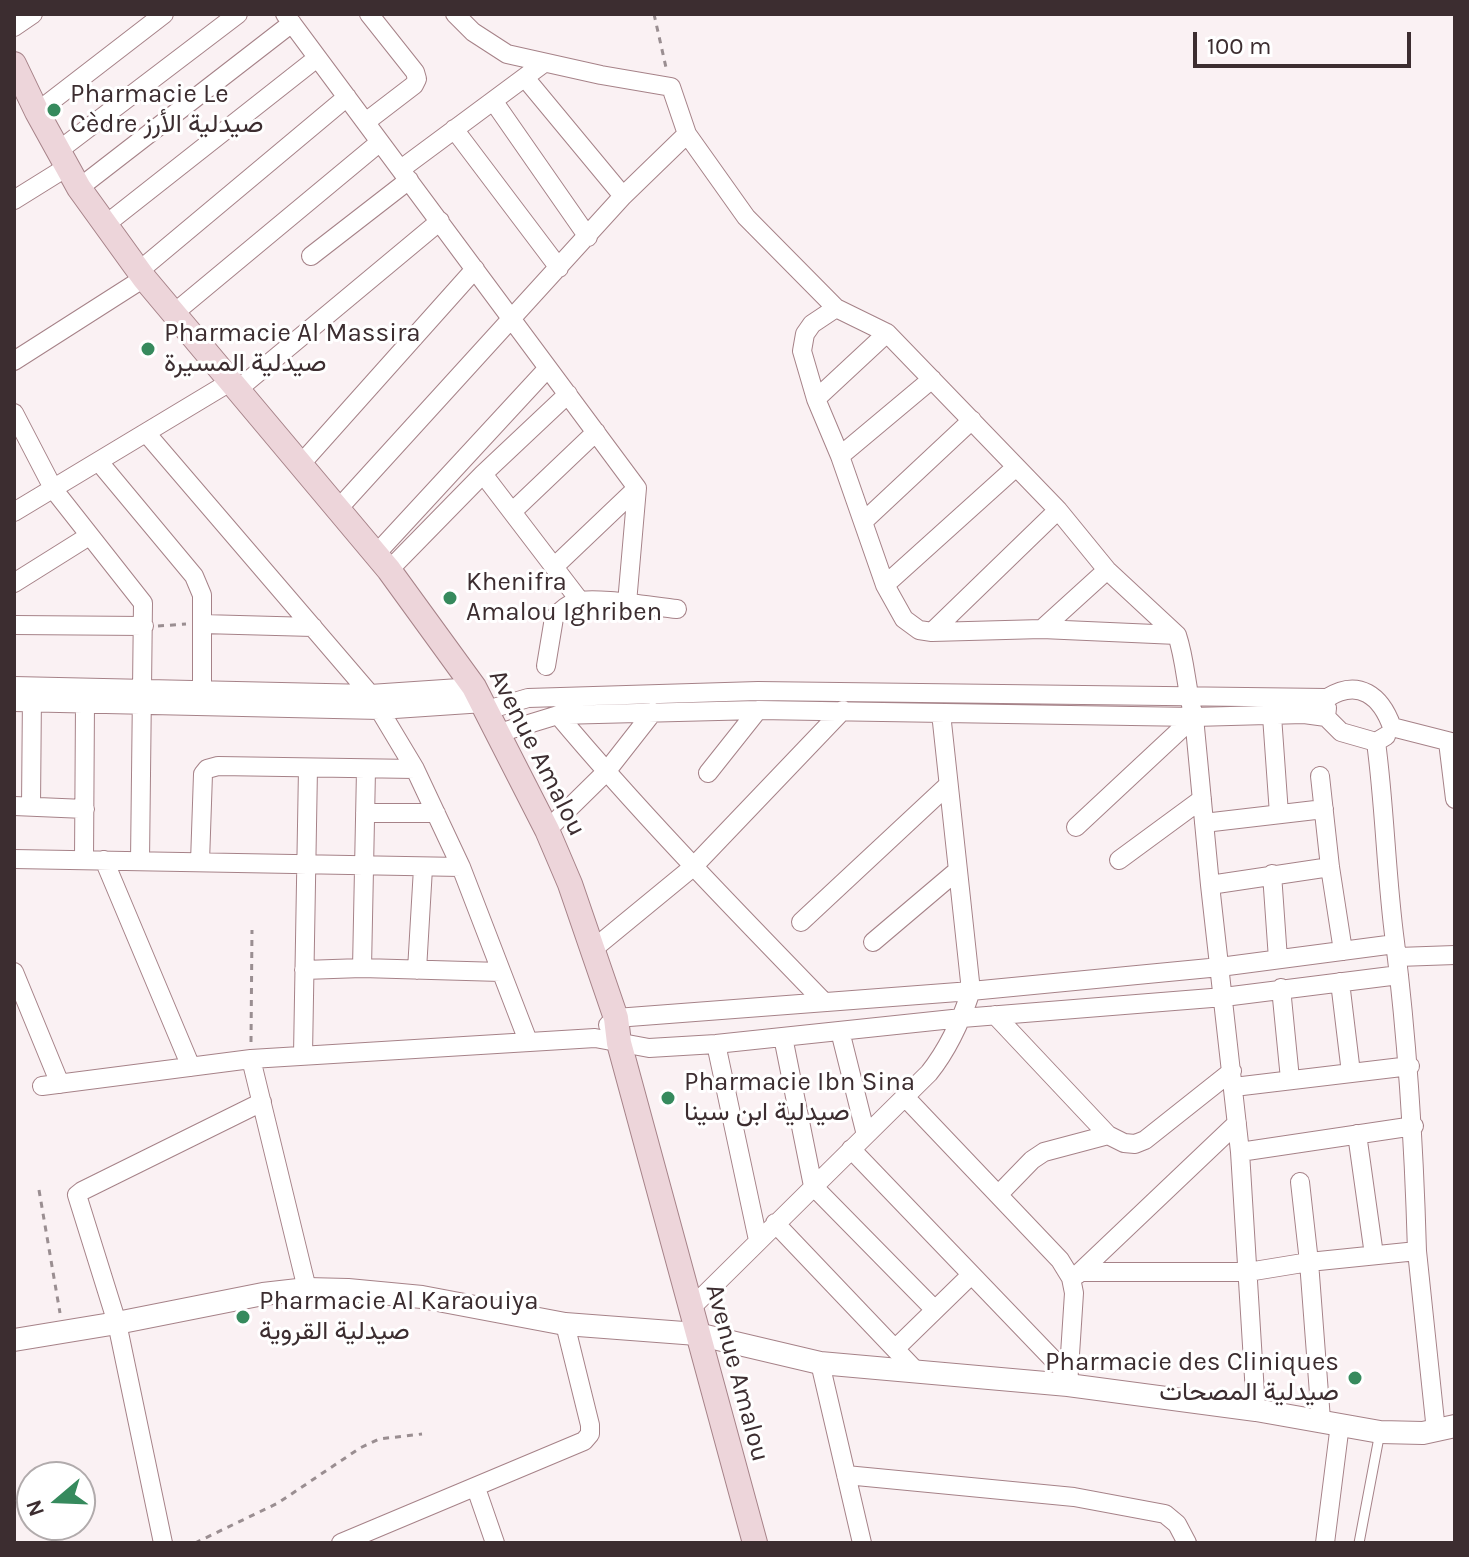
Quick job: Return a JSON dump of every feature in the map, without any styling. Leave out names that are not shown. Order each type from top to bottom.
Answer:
[{"type":"main road","name":"Avenue Amalou","points":[[14,64],[68,169],[141,275],[383,562],[482,700],[499,733],[570,884],[616,1018],[607,1040],[690,1309],[755,1543]]},
{"type":"street","points":[[14,27],[33,14]]},
{"type":"street","points":[[37,112],[164,14]]},
{"type":"street","points":[[68,169],[238,14]]},
{"type":"street","points":[[367,121],[414,85],[417,79],[415,72],[369,14]]},
{"type":"street","points":[[455,14],[473,32],[507,54],[671,87],[687,134],[746,217],[836,308],[887,333],[1058,510],[1107,570],[1177,635],[1194,717],[1233,1079],[1256,1410]]},
{"type":"street","points":[[14,200],[68,169],[288,19],[367,121],[637,488],[627,603]]},
{"type":"street","points":[[105,225],[317,58]]},
{"type":"street","points":[[311,256],[454,129],[544,63]]},
{"type":"street","points":[[526,79],[623,196]]},
{"type":"street","points":[[14,361],[141,275],[347,97]]},
{"type":"street","points":[[494,102],[588,237]]},
{"type":"street","points":[[454,129],[559,268]]},
{"type":"street","points":[[338,509],[623,196],[687,134]]},
{"type":"street","points":[[173,314],[380,142]]},
{"type":"street","points":[[14,512],[233,386],[440,221]]},
{"type":"street","points":[[300,465],[475,269]]},
{"type":"street","points":[[836,308],[812,324],[802,344],[802,351],[816,399],[840,456],[885,585],[904,619],[919,630],[932,632],[1042,629],[1177,635]]},
{"type":"street","points":[[816,399],[887,333]]},
{"type":"street","points":[[383,562],[547,369]]},
{"type":"street","points":[[840,456],[932,379]]},
{"type":"street","points":[[383,562],[568,394]]},
{"type":"street","points":[[14,413],[19,435],[54,490],[141,598],[144,626],[140,861]]},
{"type":"street","points":[[864,521],[972,420]]},
{"type":"street","points":[[513,511],[596,432]]},
{"type":"street","points":[[147,434],[375,702],[415,769],[461,867],[528,1041]]},
{"type":"street","points":[[99,462],[194,576],[202,595],[202,691]]},
{"type":"street","points":[[885,585],[1016,467]]},
{"type":"street","points":[[483,474],[580,601]]},
{"type":"street","points":[[555,566],[637,488]]},
{"type":"street","points":[[932,632],[1058,510]]},
{"type":"street","points":[[14,583],[89,536]]},
{"type":"street","points":[[1042,629],[1107,570]]},
{"type":"street","points":[[546,666],[554,618],[571,603],[627,603],[677,609]]},
{"type":"street","points":[[202,624],[313,627]]},
{"type":"street","points":[[14,625],[144,626]]},
{"type":"street","points":[[23,694],[375,702],[758,691],[1327,698],[1338,691],[1358,689],[1383,705],[1392,727]]},
{"type":"street","points":[[23,694],[85,703],[202,691],[375,702]]},
{"type":"street","points":[[23,694],[22,806],[85,809]]},
{"type":"street","points":[[1326,717],[1327,698]]},
{"type":"street","points":[[84,860],[85,703]]},
{"type":"street","points":[[499,733],[558,715],[758,710],[1194,717],[1304,714],[1326,717],[1341,732],[1376,742],[1386,737],[1392,727]]},
{"type":"street","points":[[708,773],[758,710]]},
{"type":"street","points":[[592,950],[693,867],[843,710]]},
{"type":"street","points":[[547,830],[606,772],[653,712]]},
{"type":"street","points":[[690,1309],[905,1097],[943,1056],[962,1018],[971,991],[941,713]]},
{"type":"street","points":[[558,715],[693,867],[824,1002]]},
{"type":"street","points":[[1272,716],[1279,814]]},
{"type":"street","points":[[1076,827],[1194,717]]},
{"type":"street","points":[[1392,727],[1452,743],[1455,799]]},
{"type":"street","points":[[14,1340],[263,1294],[307,1289],[422,1297],[565,1324],[697,1334],[820,1363],[1069,1380],[1380,1432],[1445,1429],[1417,1251],[1410,1066],[1376,742]]},
{"type":"street","points":[[200,862],[203,774],[207,769],[218,766],[415,769]]},
{"type":"street","points":[[303,1055],[308,768]]},
{"type":"street","points":[[362,968],[366,770]]},
{"type":"street","points":[[1320,776],[1343,951]]},
{"type":"street","points":[[801,922],[948,785]]},
{"type":"street","points":[[1119,860],[1202,799]]},
{"type":"street","points":[[1204,823],[1324,809]]},
{"type":"street","points":[[365,813],[436,813]]},
{"type":"street","points":[[14,859],[461,867]]},
{"type":"street","points":[[104,860],[191,1067]]},
{"type":"street","points":[[1210,885],[1330,867]]},
{"type":"street","points":[[417,970],[423,868]]},
{"type":"street","points":[[873,942],[958,870]]},
{"type":"street","points":[[1272,874],[1278,959]]},
{"type":"street","points":[[616,1018],[971,991],[1220,967],[1343,951],[1397,959],[1455,955]]},
{"type":"street","points":[[14,972],[51,1085],[303,1055],[528,1041],[607,1040],[649,1048],[716,1044],[962,1018],[1224,997],[1340,982],[1397,959]]},
{"type":"street","points":[[304,970],[362,968],[501,972]]},
{"type":"street","points":[[1340,982],[1351,1073]]},
{"type":"street","points":[[1281,988],[1290,1079]]},
{"type":"street","points":[[995,1015],[1108,1135],[1124,1143],[1135,1144],[1145,1140],[1233,1079],[1290,1079],[1410,1066]]},
{"type":"street","points":[[840,1031],[866,1135]]},
{"type":"street","points":[[783,1037],[813,1186],[935,1310]]},
{"type":"street","points":[[716,1044],[758,1240]]},
{"type":"street","points":[[251,1059],[307,1289]]},
{"type":"street","points":[[905,1097],[1076,1275],[1248,1272],[1309,1262],[1417,1251]]},
{"type":"street","points":[[163,1543],[117,1323],[77,1195],[262,1102]]},
{"type":"street","points":[[1069,1380],[1076,1275],[1237,1123]]},
{"type":"street","points":[[1240,1152],[1414,1126]]},
{"type":"street","points":[[1357,1134],[1374,1255]]},
{"type":"street","points":[[999,1194],[1044,1152],[1108,1135]]},
{"type":"street","points":[[851,1149],[1069,1380]]},
{"type":"street","points":[[1300,1182],[1331,1422],[1325,1543]]},
{"type":"street","points":[[775,1223],[916,1371]]},
{"type":"street","points":[[895,1349],[971,1275]]},
{"type":"street","points":[[341,1543],[584,1441],[590,1434],[590,1425],[565,1324]]},
{"type":"street","points":[[820,1363],[862,1543]]},
{"type":"street","points":[[846,1475],[1074,1497],[1165,1514],[1177,1524],[1187,1543]]},
{"type":"street","points":[[476,1488],[495,1543]]},
{"type":"lane","points":[[1359,1543],[1380,1432]]},
{"type":"path","points":[[654,14],[671,87]]},
{"type":"path","points":[[144,626],[202,624]]},
{"type":"path","points":[[251,1059],[252,930]]},
{"type":"path","points":[[39,1190],[63,1332]]},
{"type":"path","points":[[195,1543],[278,1503],[360,1448],[379,1439],[422,1434]]},
{"type":"place","name":"Pharmacie Le Cèdre صيدلية الأرز","points":[[54,110]]},
{"type":"place","name":"Pharmacie Al Massira صيدلية المسيرة","points":[[148,349]]},
{"type":"place","name":"Khenifra Amalou Ighriben","points":[[450,598]]},
{"type":"place","name":"Pharmacie Ibn Sina صيدلية ابن سينا","points":[[668,1098]]},
{"type":"place","name":"Pharmacie Al Karaouiya صيدلية القروية","points":[[243,1317]]},
{"type":"place","name":"Pharmacie des Cliniques صيدلية المصحات","points":[[1355,1378]]}]
